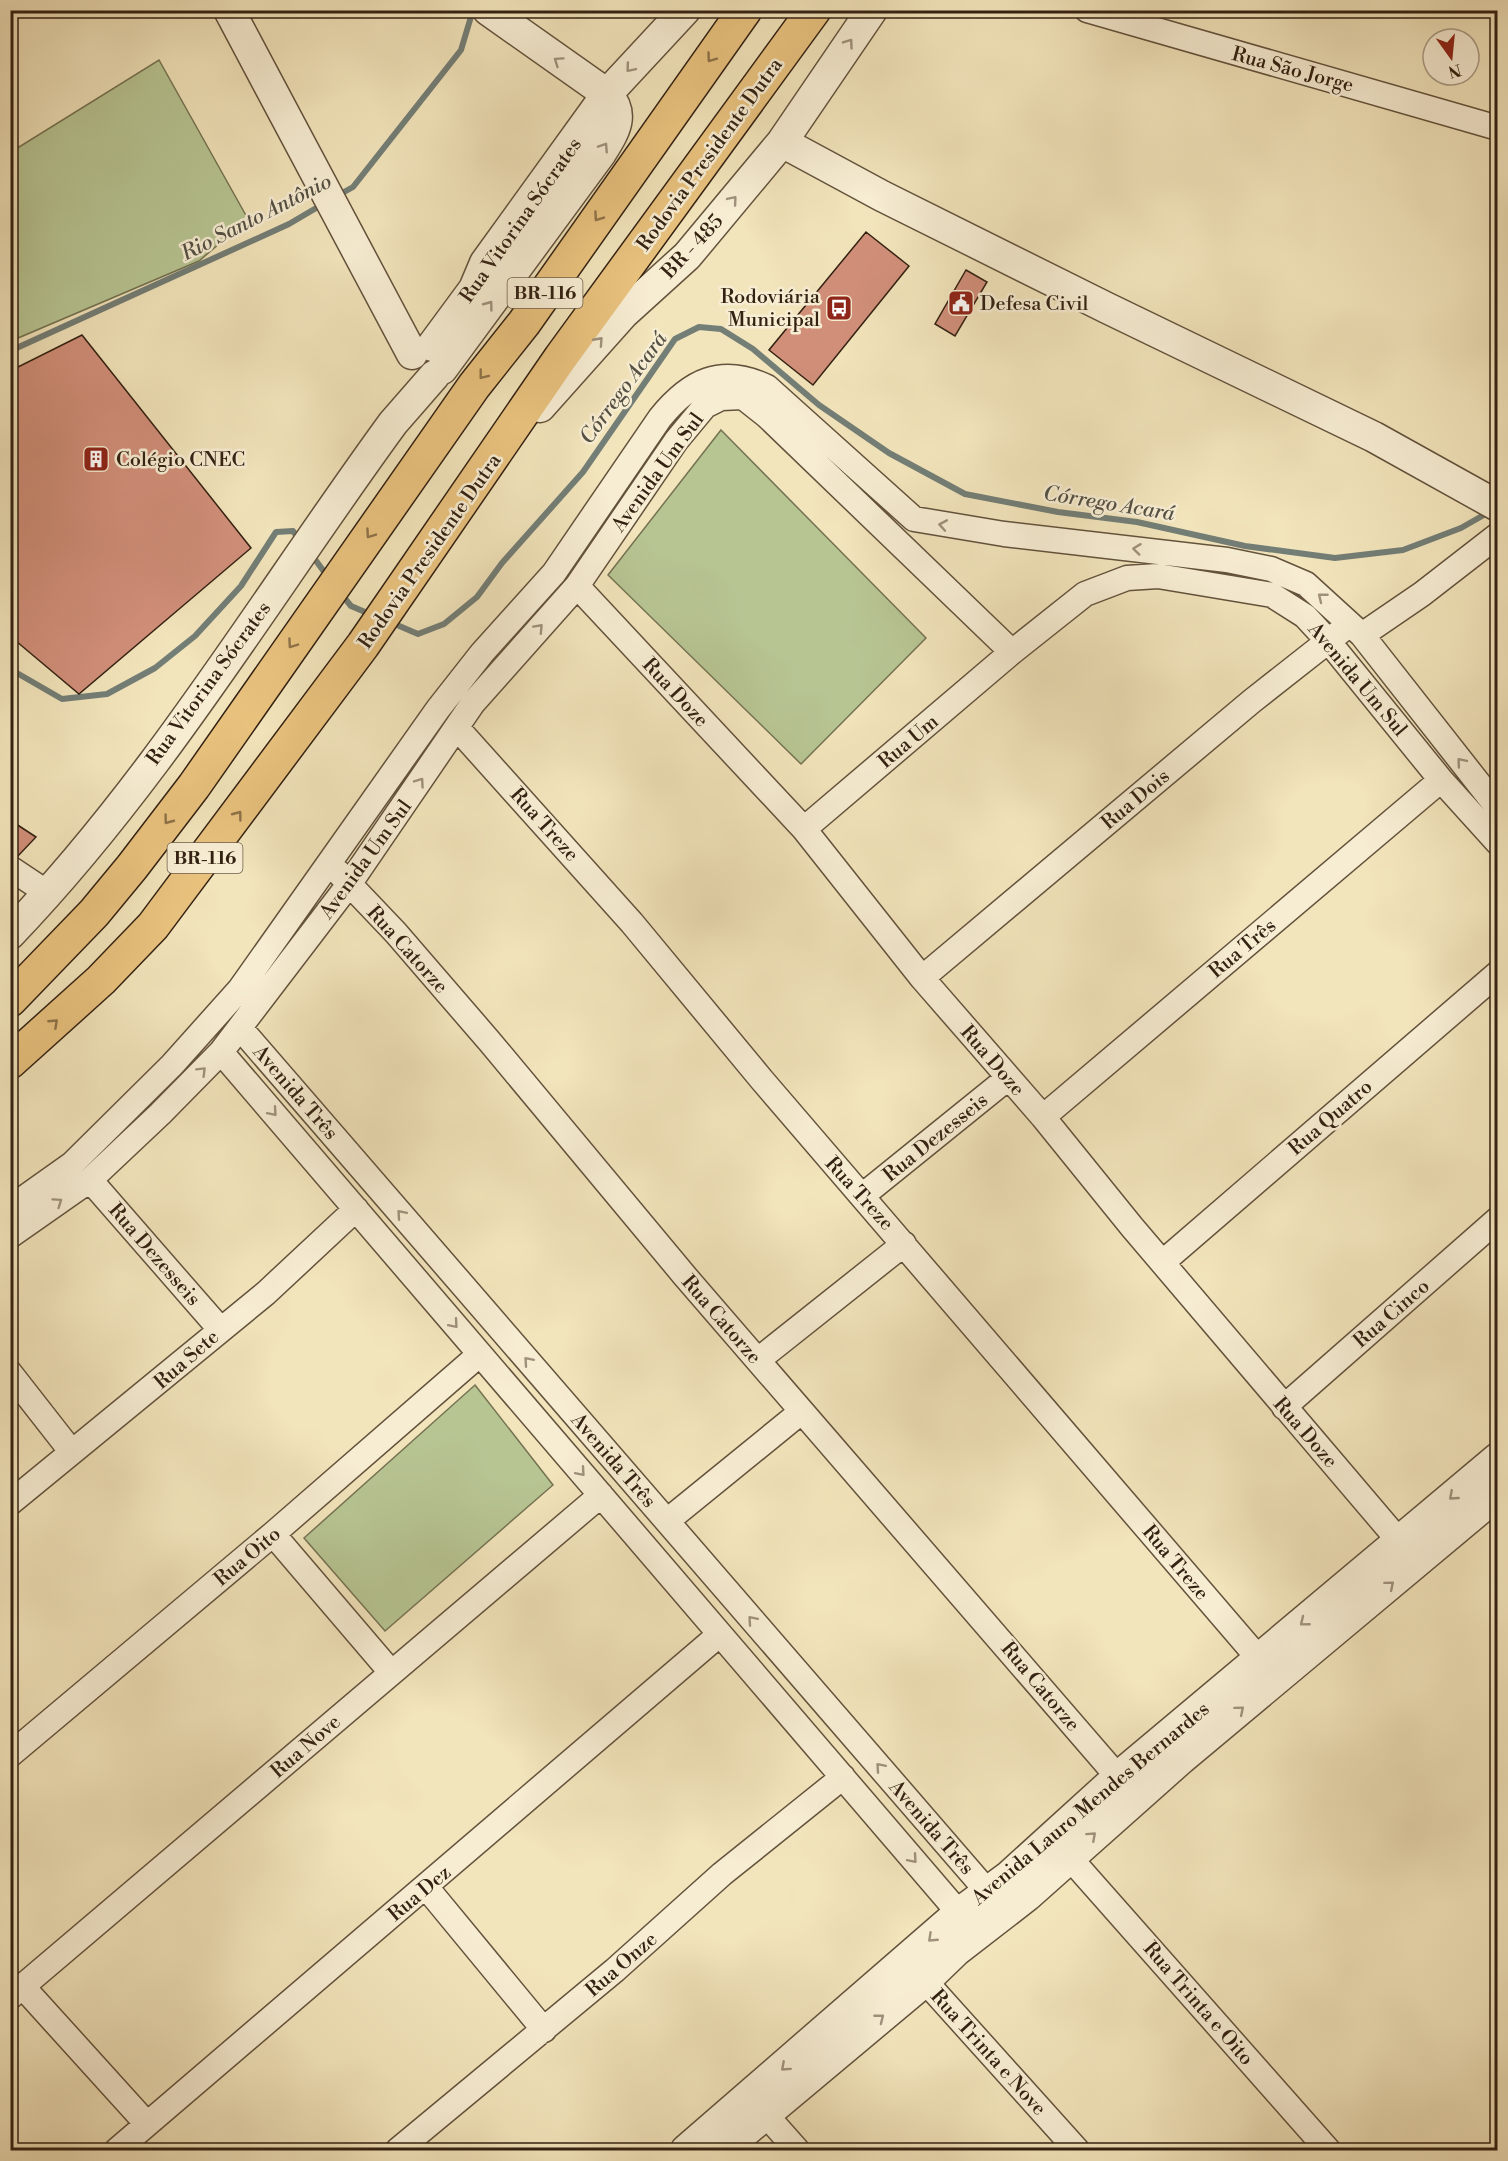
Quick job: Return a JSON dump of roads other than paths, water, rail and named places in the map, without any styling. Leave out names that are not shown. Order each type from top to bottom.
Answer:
[{"type":"highway","name":"BR-116","points":[[10,1000],[94,913],[194,786],[334,585],[745,10]]},
{"type":"highway","name":"Rodovia Presidente Dutra","points":[[10,1062],[101,980],[153,926],[278,763],[490,463],[561,357],[814,10]]},
{"type":"street","points":[[229,10],[338,218],[422,357]]},
{"type":"street","points":[[488,10],[607,94],[685,10]]},
{"type":"street","name":"BR - 485","points":[[490,463],[623,314],[687,256],[782,142],[872,10]]},
{"type":"street","name":"Rua São Jorge","points":[[1088,10],[1497,128]]},
{"type":"street","name":"Rua Vitorina Sócrates","points":[[10,934],[48,894],[108,823],[393,423],[422,357],[614,132],[618,110],[607,94]]},
{"type":"street","points":[[782,142],[882,196],[1374,437],[1493,503]]},
{"type":"street","name":"Avenida Um Sul","points":[[10,1208],[72,1164],[145,1091],[240,989],[438,709],[482,653],[554,573],[660,418],[677,398],[711,378],[726,377],[754,381],[767,387],[914,519],[1004,534],[1227,560],[1289,575],[1320,595],[1356,629],[1497,808]]},
{"type":"street","name":"Avenida Um Sul","points":[[12,1231],[90,1180],[160,1114],[241,1029],[350,883],[458,729],[473,702],[577,586],[676,441],[705,406],[733,396],[743,397],[761,411],[898,540],[1012,652],[1085,594],[1113,582],[1139,576],[1158,576],[1257,590],[1285,601],[1305,616],[1329,642],[1441,780],[1497,843]]},
{"type":"street","points":[[898,540],[914,519]]},
{"type":"street","name":"Rua Dois","points":[[922,978],[1252,701],[1329,642],[1422,594],[1497,536]]},
{"type":"street","points":[[1222,586],[1227,560]]},
{"type":"street","name":"Rua Doze","points":[[577,586],[804,829],[922,978],[1043,1117],[1284,1407],[1400,1542]]},
{"type":"street","name":"Rua Um","points":[[804,829],[1012,652]]},
{"type":"street","points":[[1372,696],[1396,677]]},
{"type":"street","name":"Rua Treze","points":[[458,729],[632,922],[862,1196],[1260,1660]]},
{"type":"street","name":"Rua Três","points":[[1043,1117],[1441,780]]},
{"type":"street","points":[[370,808],[391,823]]},
{"type":"street","name":"Rua Catorze","points":[[328,862],[350,883],[490,1042],[801,1412],[1118,1777]]},
{"type":"street","points":[[10,868],[48,894]]},
{"type":"street","points":[[278,936],[296,953]]},
{"type":"street","name":"Rua Quatro","points":[[1163,1262],[1497,973]]},
{"type":"street","name":"Avenida Três","points":[[241,1029],[918,1812],[1007,1888]]},
{"type":"street","name":"Avenida Três","points":[[221,1052],[969,1923]]},
{"type":"street","name":"Rua Dezesseis","points":[[862,1196],[1008,1078]]},
{"type":"street","points":[[145,1091],[160,1114]]},
{"type":"street","points":[[307,1152],[327,1129]]},
{"type":"street","name":"Rua Dezesseis","points":[[90,1180],[220,1329]]},
{"type":"street","name":"Rua Sete","points":[[10,1503],[274,1286],[356,1209]]},
{"type":"street","name":"Rua Cinco","points":[[1284,1407],[1497,1219]]},
{"type":"street","points":[[758,1360],[904,1244]]},
{"type":"street","points":[[427,1292],[451,1272]]},
{"type":"street","name":"Rua Oito","points":[[10,1755],[273,1534],[480,1354]]},
{"type":"street","points":[[10,1373],[71,1451]]},
{"type":"street","points":[[526,1408],[548,1384]]},
{"type":"street","points":[[667,1521],[801,1412]]},
{"type":"street","name":"Avenida Lauro Mendes Bernardes","points":[[723,2151],[766,2115],[847,2028],[925,1981],[969,1923],[1007,1888],[1069,1857],[1207,1720],[1260,1660],[1338,1612],[1400,1542],[1497,1458]]},
{"type":"street","name":"Avenida Lauro Mendes Bernardes","points":[[686,2151],[847,2028],[969,1923],[1118,1777],[1207,1720],[1338,1612],[1497,1494]]},
{"type":"street","name":"Rua Nove","points":[[17,1992],[390,1671],[601,1495]]},
{"type":"street","points":[[273,1534],[390,1671]]},
{"type":"street","points":[[678,1585],[704,1563]]},
{"type":"street","name":"Rua Dez","points":[[117,2151],[720,1634]]},
{"type":"street","points":[[790,1716],[815,1693]]},
{"type":"street","name":"Rua Onze","points":[[398,2151],[544,2030],[722,1874],[843,1777]]},
{"type":"street","points":[[892,1834],[918,1812]]},
{"type":"street","name":"Rua Trinta e Oito","points":[[1069,1857],[1328,2151]]},
{"type":"street","points":[[426,1887],[544,2030]]},
{"type":"street","name":"Rua Trinta e Nove","points":[[925,1981],[1077,2151]]},
{"type":"street","points":[[17,1992],[147,2124]]},
{"type":"street","points":[[766,2115],[797,2151]]},
{"type":"waterway","name":"Rio Santo Antônio","points":[[337,196],[353,187],[461,50],[473,10]]},
{"type":"waterway","name":"Rio Santo Antônio","points":[[10,351],[289,224],[323,204]]},
{"type":"waterway","name":"Córrego Acará","points":[[390,622],[418,634],[444,624],[477,597],[502,563],[583,472],[675,339],[699,327],[721,329],[753,349],[819,405],[889,453],[965,494],[1058,512],[1137,522],[1245,546],[1335,558],[1403,550],[1461,528],[1489,512]]},
{"type":"waterway","name":"Córrego Acará","points":[[10,669],[62,699],[107,694],[155,668],[195,636],[241,586],[276,532],[293,531],[301,542]]},
{"type":"waterway","name":"Córrego Acará","points":[[311,554],[328,577]]},
{"type":"waterway","name":"Córrego Acará","points":[[342,595],[351,606],[372,615]]},
{"type":"place","name":"Defesa Civil","points":[[961,303]]},
{"type":"place","name":"Rodoviária Municipal","points":[[839,308]]},
{"type":"place","name":"Colégio CNEC","points":[[96,459]]}]
